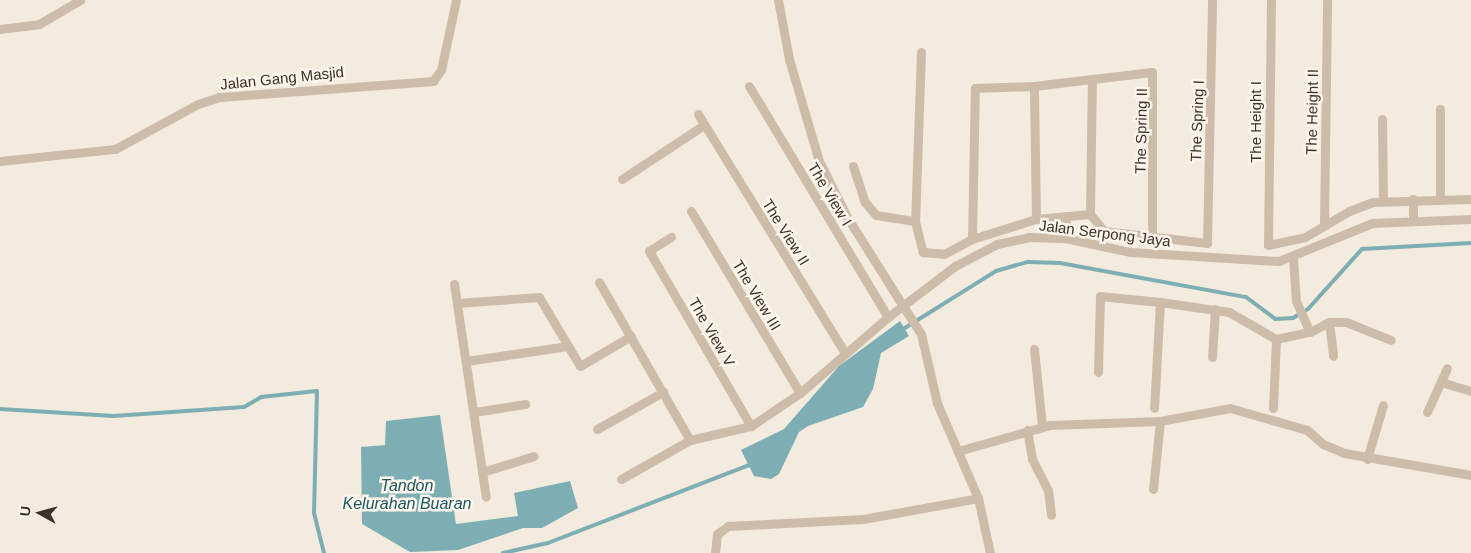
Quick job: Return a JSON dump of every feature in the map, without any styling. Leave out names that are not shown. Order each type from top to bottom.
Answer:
[{"type":"street","points":[[0,29],[39,24],[80,0]]},
{"type":"street","name":"Jalan Gang Masjid","points":[[0,161],[115,148],[198,104],[220,97],[377,82],[433,81],[441,70],[456,0]]},
{"type":"street","points":[[778,0],[789,60],[819,161],[847,217],[921,334],[937,403],[978,498],[990,553]]},
{"type":"street","name":"The Spring I","points":[[1152,238],[1207,243],[1212,0]]},
{"type":"street","name":"The Height I","points":[[1270,0],[1268,245],[1292,242],[1324,224]]},
{"type":"street","name":"The Height II","points":[[1324,224],[1327,0]]},
{"type":"street","points":[[921,52],[916,221],[923,252],[944,254],[972,239],[1036,219],[1090,214]]},
{"type":"street","name":"The Spring II","points":[[1092,79],[1156,74],[1152,238]]},
{"type":"street","points":[[972,239],[975,88],[1034,86],[1092,79],[1090,214],[1104,231],[1152,238]]},
{"type":"street","name":"The View I","points":[[749,86],[888,317]]},
{"type":"street","points":[[1034,86],[1036,219]]},
{"type":"street","points":[[1440,109],[1440,199]]},
{"type":"street","name":"The View II","points":[[698,114],[845,353]]},
{"type":"street","points":[[1382,119],[1383,201]]},
{"type":"street","points":[[622,179],[704,125]]},
{"type":"street","points":[[853,166],[864,202],[876,215],[916,221]]},
{"type":"street","points":[[1413,199],[1413,219]]},
{"type":"street","points":[[1324,224],[1349,211],[1383,201],[1471,199]]},
{"type":"street","name":"The View III","points":[[690,210],[800,393]]},
{"type":"street","points":[[1065,238],[1066,216]]},
{"type":"street","name":"Jalan Serpong Jaya","points":[[621,479],[690,440],[751,426],[800,393],[888,317],[979,251],[1014,239],[1065,238],[1141,253],[1279,261],[1293,258],[1372,223],[1413,219],[1471,219]]},
{"type":"street","name":"The View V","points":[[671,237],[649,251],[751,426]]},
{"type":"street","points":[[1293,258],[1296,301],[1307,329]]},
{"type":"street","points":[[599,282],[690,440]]},
{"type":"street","points":[[454,284],[486,497]]},
{"type":"street","points":[[1098,372],[1100,296],[1229,312],[1276,339],[1329,322],[1356,323],[1391,340]]},
{"type":"street","points":[[457,303],[539,297],[582,366],[631,336]]},
{"type":"street","points":[[1154,408],[1160,302]]},
{"type":"street","points":[[1212,357],[1214,309]]},
{"type":"street","points":[[1329,322],[1333,356]]},
{"type":"street","points":[[1273,408],[1276,339]]},
{"type":"street","points":[[466,361],[568,346]]},
{"type":"street","points":[[1034,349],[1042,427]]},
{"type":"street","points":[[1427,412],[1447,368]]},
{"type":"street","points":[[1441,382],[1471,391]]},
{"type":"street","points":[[597,429],[663,392]]},
{"type":"street","points":[[474,412],[525,404]]},
{"type":"street","points":[[1368,459],[1383,405]]},
{"type":"street","points":[[958,451],[1042,427],[1160,421],[1230,408],[1308,430],[1326,446],[1368,459],[1471,476]]},
{"type":"street","points":[[1153,489],[1160,421]]},
{"type":"street","points":[[1027,430],[1032,459],[1048,490],[1052,515]]},
{"type":"street","points":[[482,472],[534,456]]},
{"type":"street","points":[[715,553],[717,534],[728,526],[863,518],[978,498]]},
{"type":"water","points":[[900,321],[909,336],[881,353],[873,389],[863,407],[808,426],[799,432],[779,474],[771,479],[754,476],[741,450],[784,429],[839,366]]},
{"type":"water","name":"Tandon Kelurahan Buaran","points":[[440,415],[456,524],[518,516],[514,493],[570,481],[578,508],[542,528],[523,528],[458,550],[410,552],[362,524],[361,447],[385,445],[386,421]]},
{"type":"waterway","points":[[900,331],[996,271],[1028,262],[1060,263],[1246,297],[1275,319],[1293,318],[1308,309],[1362,249],[1471,243]]},
{"type":"waterway","points":[[0,409],[114,416],[244,407],[261,397],[317,391],[314,513],[324,553]]},
{"type":"waterway","points":[[503,553],[548,543],[752,464]]}]
